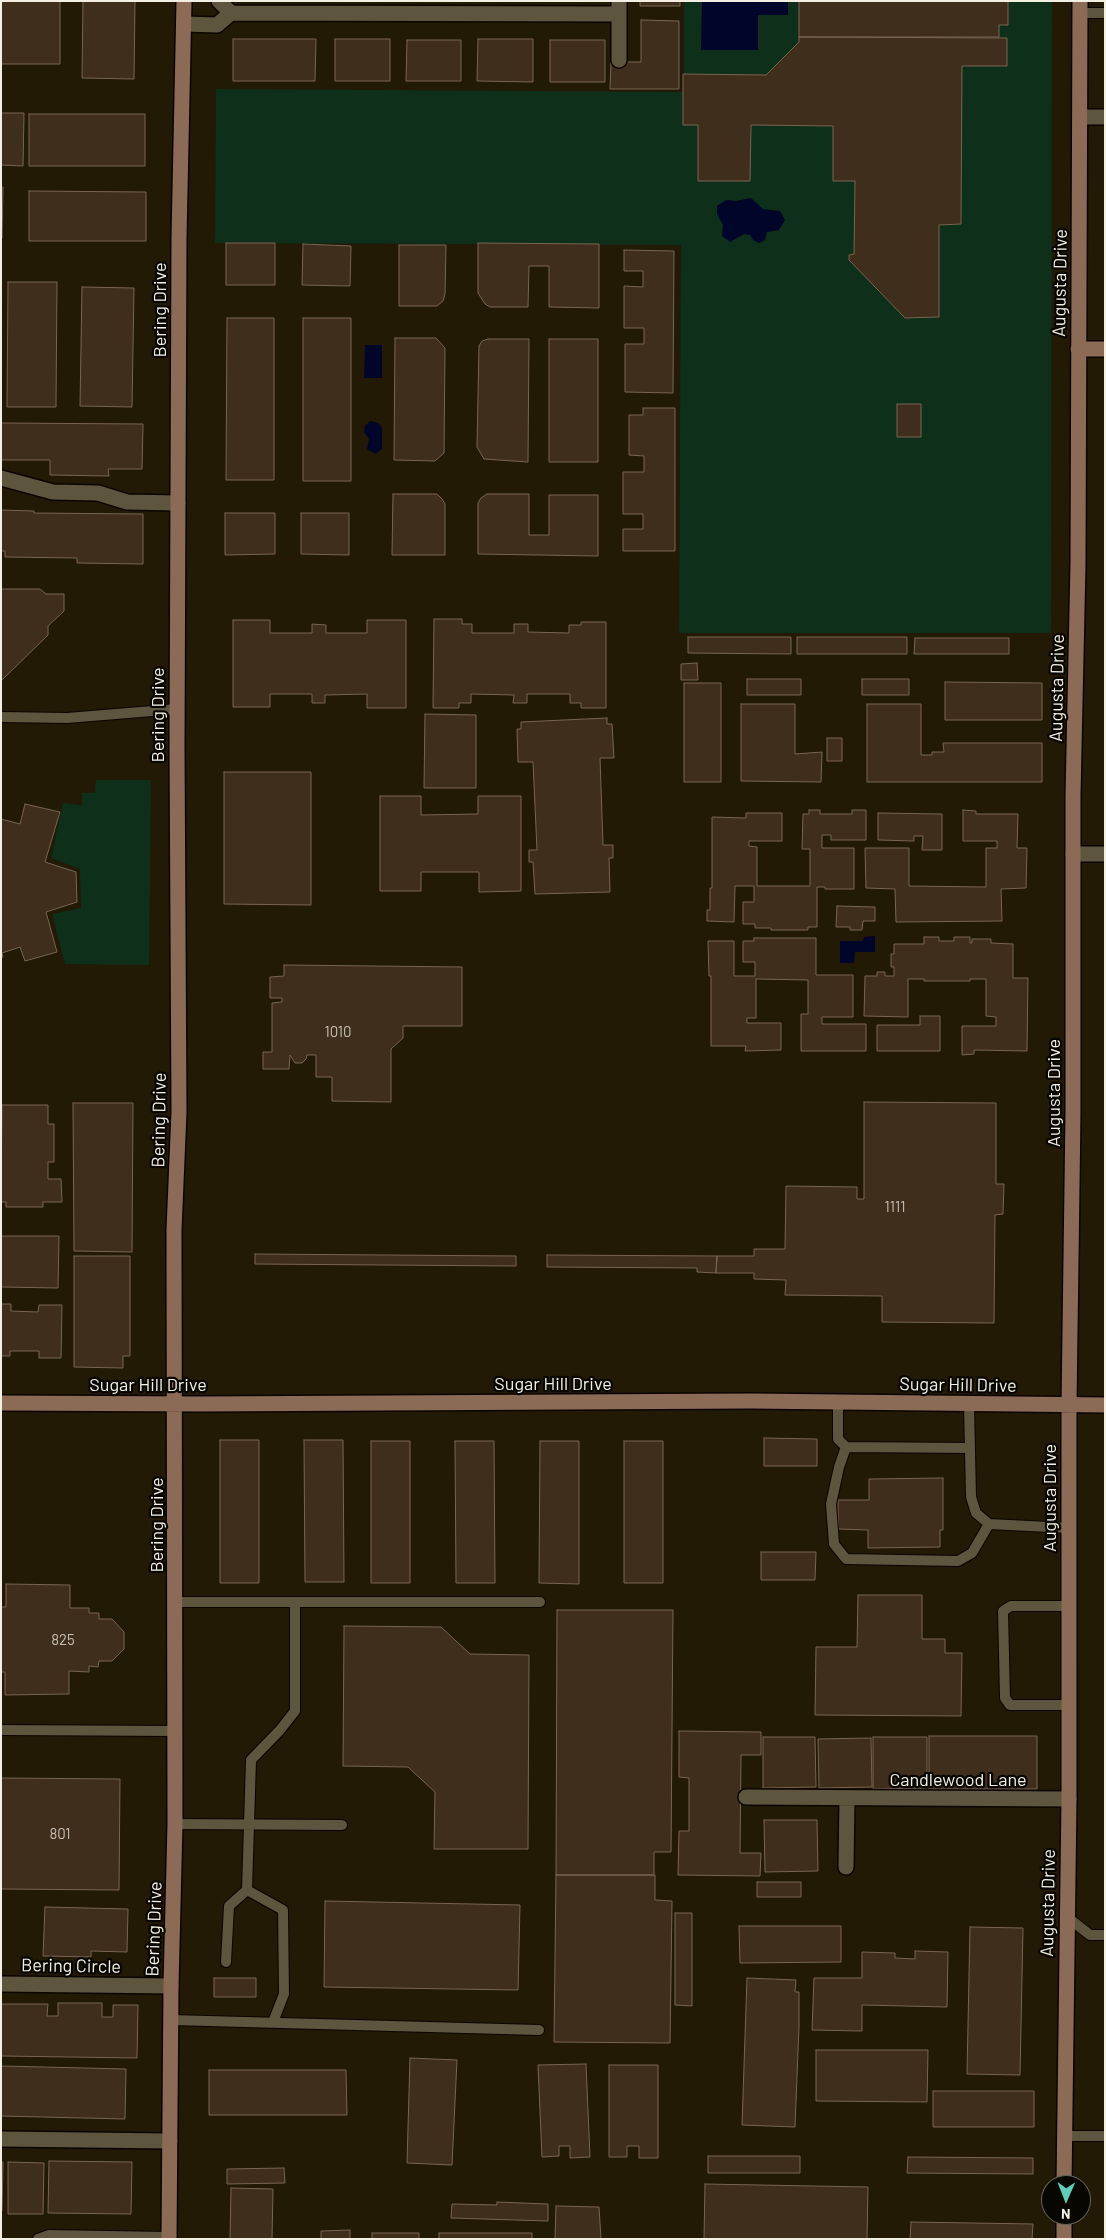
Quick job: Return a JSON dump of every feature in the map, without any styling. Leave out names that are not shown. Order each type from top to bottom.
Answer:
[{"type":"street","name":"Bering Drive","points":[[170,2238],[171,1986],[175,1824],[176,1404],[174,1230],[179,1112],[177,709],[180,178],[184,1]]},
{"type":"street","points":[[219,1],[231,13]]},
{"type":"street","name":"Augusta Drive","points":[[1064,2175],[1069,1799],[1069,1405],[1073,1113],[1073,854],[1078,564],[1080,7]]},
{"type":"street","points":[[184,24],[217,25],[231,13],[619,8],[619,60]]},
{"type":"street","points":[[1080,116],[1105,117]]},
{"type":"street","points":[[1078,349],[1105,349]]},
{"type":"street","points":[[1,478],[53,492],[98,493],[127,502],[178,503]]},
{"type":"street","points":[[1073,854],[1105,854]]},
{"type":"street","name":"Sugar Hill Drive","points":[[1,1403],[838,1402],[1105,1405]]},
{"type":"street","name":"Candlewood Lane","points":[[746,1797],[1069,1799]]},
{"type":"street","points":[[846,1867],[847,1798]]},
{"type":"street","name":"Bering Circle","points":[[1,1984],[171,1986]]},
{"type":"street","points":[[1,2139],[170,2141]]},
{"type":"street","points":[[1064,2225],[1064,2239]]},
{"type":"lane","points":[[1080,7],[1105,13]]},
{"type":"lane","points":[[1,717],[67,718],[177,709]]},
{"type":"lane","points":[[838,1402],[838,1439],[846,1447],[970,1448]]},
{"type":"lane","points":[[969,1404],[971,1497],[976,1513],[989,1524],[1069,1528]]},
{"type":"lane","points":[[846,1447],[831,1504],[834,1544],[846,1558],[958,1561],[972,1553],[989,1524]]},
{"type":"lane","points":[[175,1602],[540,1602]]},
{"type":"lane","points":[[226,1962],[229,1906],[247,1890],[251,1760],[280,1730],[294,1711],[295,1602]]},
{"type":"lane","points":[[1069,1606],[1011,1606],[1003,1611],[1005,1698],[1010,1706],[1069,1705]]},
{"type":"lane","points":[[1,1730],[174,1731]]},
{"type":"lane","points":[[175,1824],[342,1825]]},
{"type":"lane","points":[[247,1890],[283,1910],[284,1994],[273,2022]]},
{"type":"lane","points":[[1066,1916],[1090,1935],[1105,1935]]},
{"type":"lane","points":[[171,2020],[540,2030]]},
{"type":"lane","points":[[1064,2136],[1105,2136]]},
{"type":"lane","points":[[38,2239],[49,2235],[170,2238]]},
{"type":"green space","points":[[684,1],[1052,1],[1051,633],[679,633],[681,245],[215,243],[216,89],[684,92]]},
{"type":"green space","points":[[96,780],[151,780],[149,965],[65,964],[52,914],[81,908],[80,869],[51,858],[63,803],[82,805],[82,793],[95,793]]},
{"type":"water","points":[[702,1],[788,1],[788,15],[758,15],[758,50],[701,50]]},
{"type":"water","points":[[751,198],[763,209],[780,211],[785,220],[779,230],[767,232],[765,240],[759,243],[753,240],[750,235],[744,234],[730,242],[722,236],[723,225],[717,214],[717,206],[726,200],[736,201]]},
{"type":"water","points":[[365,345],[382,345],[382,378],[364,378]]},
{"type":"water","points":[[370,421],[378,423],[382,428],[382,449],[376,454],[367,449],[369,439],[364,432],[365,426]]},
{"type":"water","points":[[875,936],[875,952],[855,952],[854,963],[840,963],[840,941],[863,941],[864,937]]},
{"type":"building","points":[[1,1],[60,1],[60,64],[1,64]]},
{"type":"building","points":[[83,1],[135,1],[134,79],[82,78]]},
{"type":"building","points":[[640,1],[680,1],[680,6],[640,6]]},
{"type":"building","points":[[799,1],[1008,1],[1008,25],[999,25],[999,37],[799,37]]},
{"type":"building","points":[[641,20],[679,21],[679,89],[610,89],[611,62],[641,62]]},
{"type":"building","points":[[799,37],[1007,38],[1007,66],[962,66],[961,224],[939,225],[939,317],[905,318],[849,260],[849,255],[854,254],[855,181],[833,181],[833,126],[751,125],[750,181],[698,181],[698,125],[683,125],[683,74],[766,75],[799,42]]},
{"type":"building","points":[[233,39],[316,39],[315,81],[233,81]]},
{"type":"building","points":[[335,39],[390,39],[390,81],[335,81]]},
{"type":"building","points":[[478,39],[533,39],[533,82],[477,81]]},
{"type":"building","points":[[407,40],[461,40],[461,81],[406,81]]},
{"type":"building","points":[[550,40],[605,40],[605,82],[550,82]]},
{"type":"building","points":[[1,113],[24,113],[23,166],[1,165]]},
{"type":"building","points":[[29,114],[145,114],[145,166],[29,166]]},
{"type":"building","points":[[1,187],[3,187],[2,238],[1,238]]},
{"type":"building","points":[[29,191],[146,192],[146,241],[29,241]]},
{"type":"building","points":[[226,243],[275,243],[275,285],[226,285]]},
{"type":"building","points":[[478,243],[599,244],[599,308],[549,307],[549,266],[529,266],[528,307],[490,307],[485,304],[478,293]]},
{"type":"building","points":[[303,244],[351,246],[350,286],[302,285]]},
{"type":"building","points":[[399,245],[446,245],[445,294],[443,301],[437,306],[399,306]]},
{"type":"building","points":[[624,250],[674,251],[673,393],[625,392],[625,344],[644,344],[644,328],[624,328],[624,286],[643,287],[643,271],[624,271]]},
{"type":"building","points":[[8,282],[57,282],[56,407],[7,407]]},
{"type":"building","points":[[82,287],[134,288],[132,407],[80,406]]},
{"type":"building","points":[[227,318],[274,318],[274,480],[226,480]]},
{"type":"building","points":[[303,318],[351,318],[351,481],[303,481]]},
{"type":"building","points":[[395,338],[436,338],[445,348],[444,453],[435,461],[394,460]]},
{"type":"building","points":[[488,339],[529,339],[528,462],[484,459],[477,447],[479,346],[482,341]]},
{"type":"building","points":[[549,339],[598,339],[598,462],[549,462]]},
{"type":"building","points":[[897,404],[921,404],[921,437],[897,437]]},
{"type":"building","points":[[643,408],[675,408],[675,551],[623,551],[623,529],[643,529],[643,514],[623,514],[623,472],[644,472],[644,456],[629,455],[629,415],[643,415]]},
{"type":"building","points":[[1,423],[143,424],[142,469],[108,469],[109,476],[50,475],[50,460],[1,460]]},
{"type":"building","points":[[393,494],[437,494],[442,499],[445,504],[445,555],[392,555]]},
{"type":"building","points":[[487,494],[529,494],[529,535],[549,535],[549,495],[598,495],[598,556],[478,554],[478,503]]},
{"type":"building","points":[[1,510],[34,511],[34,513],[143,514],[143,564],[77,563],[77,558],[5,557],[5,551],[1,551]]},
{"type":"building","points":[[225,513],[275,513],[275,554],[225,555]]},
{"type":"building","points":[[301,513],[349,513],[349,555],[301,554]]},
{"type":"building","points":[[1,589],[40,589],[46,594],[64,594],[64,611],[48,626],[48,635],[1,681]]},
{"type":"building","points":[[434,619],[462,619],[462,624],[472,624],[472,633],[514,633],[514,624],[528,624],[528,632],[569,633],[569,625],[581,625],[581,622],[606,622],[606,708],[581,708],[581,703],[570,703],[570,694],[527,694],[527,703],[513,703],[514,695],[471,694],[471,703],[459,703],[459,708],[433,708]]},
{"type":"building","points":[[233,620],[270,620],[270,633],[312,633],[312,624],[326,625],[326,633],[367,633],[367,620],[406,620],[406,708],[367,708],[367,694],[325,695],[325,703],[312,703],[312,694],[270,694],[270,707],[233,707]]},
{"type":"building","points":[[688,637],[791,637],[791,654],[688,653]]},
{"type":"building","points":[[797,637],[907,637],[907,654],[797,654]]},
{"type":"building","points":[[915,638],[1009,638],[1009,654],[914,654]]},
{"type":"building","points":[[697,663],[698,680],[681,680],[681,664]]},
{"type":"building","points":[[747,679],[801,679],[801,695],[747,695]]},
{"type":"building","points":[[862,679],[909,679],[909,695],[862,695]]},
{"type":"building","points":[[945,682],[1042,683],[1042,720],[945,720]]},
{"type":"building","points":[[684,683],[721,683],[721,782],[684,782]]},
{"type":"building","points":[[741,704],[795,704],[795,754],[822,752],[821,782],[741,781]]},
{"type":"building","points":[[867,704],[921,704],[921,755],[932,755],[932,752],[944,752],[943,743],[1042,743],[1042,782],[867,782]]},
{"type":"building","points":[[425,714],[476,715],[476,788],[424,788]]},
{"type":"building","points":[[607,718],[607,724],[612,724],[614,758],[600,758],[603,845],[613,845],[613,858],[609,858],[610,892],[535,894],[533,862],[529,862],[529,850],[537,850],[533,762],[518,762],[517,729],[521,729],[521,722]]},
{"type":"building","points":[[827,738],[842,738],[842,761],[827,761]]},
{"type":"building","points":[[224,772],[311,772],[311,905],[224,904]]},
{"type":"building","points":[[380,796],[421,796],[421,815],[478,814],[478,796],[521,796],[521,891],[479,892],[479,872],[421,872],[421,891],[380,891]]},
{"type":"building","points":[[25,804],[60,812],[45,862],[76,872],[77,902],[46,912],[57,952],[25,961],[20,947],[2,953],[3,957],[1,958],[1,819],[20,824]]},
{"type":"building","points":[[809,810],[820,810],[820,814],[852,814],[852,810],[866,810],[866,840],[831,840],[831,835],[822,835],[822,848],[854,848],[854,889],[825,889],[825,887],[817,887],[817,927],[808,927],[808,930],[771,930],[771,928],[755,928],[755,924],[743,924],[743,902],[754,902],[754,886],[735,886],[734,922],[707,921],[707,910],[710,910],[710,888],[712,888],[712,817],[746,818],[746,813],[782,813],[782,841],[749,841],[749,846],[757,847],[757,886],[810,886],[810,849],[802,849],[803,814],[809,814]]},
{"type":"building","points":[[963,810],[976,811],[976,814],[1018,814],[1017,848],[1027,848],[1026,888],[1001,889],[1002,921],[896,922],[895,889],[866,888],[865,848],[909,848],[909,886],[986,887],[986,848],[997,848],[997,841],[963,841]]},
{"type":"building","points":[[878,813],[942,814],[942,850],[922,850],[923,836],[914,836],[914,841],[878,840]]},
{"type":"building","points":[[837,906],[875,907],[875,921],[863,921],[862,930],[850,930],[850,927],[836,927]]},
{"type":"building","points":[[924,937],[939,937],[939,941],[954,941],[954,937],[970,937],[970,943],[972,943],[972,939],[991,939],[991,943],[1013,944],[1013,978],[1028,978],[1027,1051],[974,1050],[974,1054],[962,1055],[962,1026],[996,1026],[996,1017],[986,1016],[986,979],[924,981],[924,979],[908,979],[908,1017],[864,1016],[865,976],[877,976],[877,972],[885,972],[885,976],[894,976],[894,967],[891,967],[891,954],[894,954],[894,944],[924,944]]},
{"type":"building","points":[[754,938],[816,938],[816,975],[853,975],[853,1017],[822,1017],[822,1024],[866,1024],[866,1051],[801,1051],[801,1014],[808,1014],[808,980],[756,979],[756,1018],[747,1018],[747,1023],[781,1023],[781,1050],[745,1051],[746,1046],[711,1046],[711,976],[709,976],[708,941],[734,941],[734,976],[755,976],[755,962],[743,962],[743,941],[754,941]]},
{"type":"building","points":[[284,965],[462,967],[462,1026],[403,1026],[403,1038],[391,1049],[391,1102],[332,1101],[332,1077],[316,1077],[316,1055],[307,1055],[302,1063],[295,1063],[290,1055],[289,1069],[263,1069],[263,1052],[272,1052],[272,1003],[282,1002],[282,998],[270,998],[270,977],[284,976]]},
{"type":"building","points":[[920,1016],[940,1016],[940,1051],[877,1051],[877,1025],[920,1025]]},
{"type":"building","points":[[864,1102],[996,1103],[996,1184],[1004,1184],[1003,1214],[995,1215],[994,1323],[882,1322],[882,1296],[785,1295],[786,1280],[754,1279],[754,1273],[716,1273],[717,1256],[754,1256],[754,1249],[785,1249],[786,1186],[857,1187],[857,1199],[864,1199]]},
{"type":"building","points":[[73,1103],[133,1103],[132,1252],[74,1251]]},
{"type":"building","points":[[2,1105],[48,1105],[48,1124],[54,1124],[54,1162],[48,1162],[48,1179],[61,1179],[62,1202],[43,1202],[43,1207],[6,1207],[6,1202],[1,1202]]},
{"type":"building","points":[[1,1236],[59,1236],[58,1288],[1,1287]]},
{"type":"building","points":[[255,1254],[516,1256],[516,1266],[255,1264]]},
{"type":"building","points":[[547,1255],[717,1256],[716,1273],[697,1272],[697,1268],[547,1267]]},
{"type":"building","points":[[74,1256],[130,1256],[130,1356],[123,1356],[123,1368],[74,1367]]},
{"type":"building","points":[[1,1304],[11,1304],[11,1311],[38,1312],[39,1305],[62,1305],[61,1358],[39,1358],[39,1351],[10,1351],[10,1356],[1,1356]]},
{"type":"building","points":[[764,1438],[817,1439],[817,1466],[764,1466]]},
{"type":"building","points":[[220,1440],[259,1440],[259,1583],[220,1583]]},
{"type":"building","points":[[304,1440],[343,1440],[344,1582],[305,1582]]},
{"type":"building","points":[[371,1441],[410,1441],[410,1583],[371,1583]]},
{"type":"building","points":[[455,1441],[494,1441],[495,1583],[456,1583]]},
{"type":"building","points":[[540,1441],[579,1441],[579,1584],[539,1583]]},
{"type":"building","points":[[624,1441],[663,1441],[663,1583],[624,1583]]},
{"type":"building","points":[[943,1478],[943,1530],[940,1530],[940,1547],[868,1548],[868,1530],[838,1529],[838,1500],[869,1500],[869,1479]]},
{"type":"building","points":[[761,1552],[816,1552],[815,1580],[761,1580]]},
{"type":"building","points":[[6,1584],[70,1585],[70,1608],[89,1608],[89,1613],[99,1613],[99,1619],[112,1619],[124,1632],[124,1649],[112,1661],[99,1661],[98,1667],[89,1666],[89,1672],[69,1671],[69,1694],[5,1695],[5,1672],[1,1672],[1,1607],[6,1607]]},
{"type":"building","points":[[858,1595],[922,1595],[922,1639],[945,1639],[945,1653],[962,1653],[961,1716],[815,1715],[816,1647],[857,1647]]},
{"type":"building","points":[[557,1610],[673,1610],[671,1852],[654,1852],[654,1875],[556,1875]]},
{"type":"building","points":[[344,1626],[441,1627],[470,1654],[529,1655],[528,1849],[434,1849],[435,1792],[408,1767],[343,1766]]},
{"type":"building","points":[[679,1731],[761,1732],[761,1755],[741,1755],[740,1853],[761,1853],[760,1876],[678,1875],[679,1831],[689,1831],[689,1778],[679,1777]]},
{"type":"building","points":[[929,1736],[1037,1736],[1037,1789],[929,1789]]},
{"type":"building","points":[[763,1737],[815,1737],[816,1787],[763,1788]]},
{"type":"building","points":[[873,1737],[927,1737],[927,1788],[873,1789]]},
{"type":"building","points":[[871,1738],[872,1787],[819,1788],[818,1739]]},
{"type":"building","points":[[1,1778],[120,1779],[119,1890],[1,1889]]},
{"type":"building","points":[[764,1820],[817,1820],[818,1871],[765,1872]]},
{"type":"building","points":[[556,1875],[655,1875],[655,1900],[672,1901],[670,2043],[554,2042]]},
{"type":"building","points":[[757,1882],[801,1882],[801,1897],[757,1897]]},
{"type":"building","points":[[325,1901],[520,1905],[518,1990],[324,1987]]},
{"type":"building","points":[[45,1907],[128,1909],[127,1952],[91,1951],[91,1957],[43,1956]]},
{"type":"building","points":[[675,1913],[692,1913],[692,2006],[675,2005]]},
{"type":"building","points":[[739,1926],[841,1926],[841,1962],[740,1963]]},
{"type":"building","points":[[970,1927],[1023,1928],[1020,2075],[967,2074]]},
{"type":"building","points":[[915,1951],[948,1952],[947,2007],[862,2005],[862,2031],[812,2030],[814,1978],[862,1978],[862,1952],[895,1953],[895,1958],[915,1959]]},
{"type":"building","points":[[214,1978],[256,1978],[256,1997],[214,1997]]},
{"type":"building","points":[[747,1978],[796,1980],[795,1992],[799,1992],[799,2026],[795,2127],[742,2125]]},
{"type":"building","points":[[58,2003],[102,2003],[102,2017],[113,2017],[113,2005],[138,2005],[137,2058],[1,2056],[1,2004],[48,2004],[47,2016],[58,2016]]},
{"type":"building","points":[[816,2050],[928,2050],[927,2102],[816,2101]]},
{"type":"building","points":[[410,2058],[457,2060],[452,2165],[407,2163]]},
{"type":"building","points":[[586,2064],[590,2157],[570,2158],[570,2146],[559,2146],[559,2156],[542,2157],[538,2065]]},
{"type":"building","points":[[609,2065],[658,2065],[658,2158],[639,2158],[639,2146],[627,2146],[627,2157],[609,2157]]},
{"type":"building","points":[[1,2066],[126,2069],[125,2119],[1,2116]]},
{"type":"building","points":[[209,2070],[346,2070],[347,2115],[209,2115]]},
{"type":"building","points":[[933,2091],[1034,2091],[1034,2127],[933,2127]]},
{"type":"building","points":[[708,2156],[800,2156],[800,2173],[708,2173]]},
{"type":"building","points":[[908,2157],[1033,2158],[1033,2174],[907,2173]]},
{"type":"building","points":[[49,2161],[132,2162],[131,2214],[48,2213]]},
{"type":"building","points":[[1,2162],[3,2162],[2,2211],[1,2211]]},
{"type":"building","points":[[8,2162],[44,2163],[43,2214],[8,2214]]},
{"type":"building","points":[[284,2168],[285,2183],[227,2184],[227,2169]]},
{"type":"building","points":[[705,2184],[868,2187],[867,2239],[704,2239]]},
{"type":"building","points":[[231,2188],[273,2189],[272,2239],[230,2239]]},
{"type":"building","points":[[497,2202],[548,2204],[548,2221],[451,2218],[452,2204],[497,2205]]},
{"type":"building","points":[[556,2206],[599,2207],[601,2239],[555,2239]]},
{"type":"building","points":[[911,2222],[1033,2224],[1032,2239],[910,2239]]},
{"type":"building","points":[[350,2230],[350,2239],[321,2239],[321,2231]]},
{"type":"building","points":[[372,2233],[419,2233],[419,2239],[372,2239]]},
{"type":"building","points":[[439,2233],[532,2233],[532,2239],[439,2239]]}]
